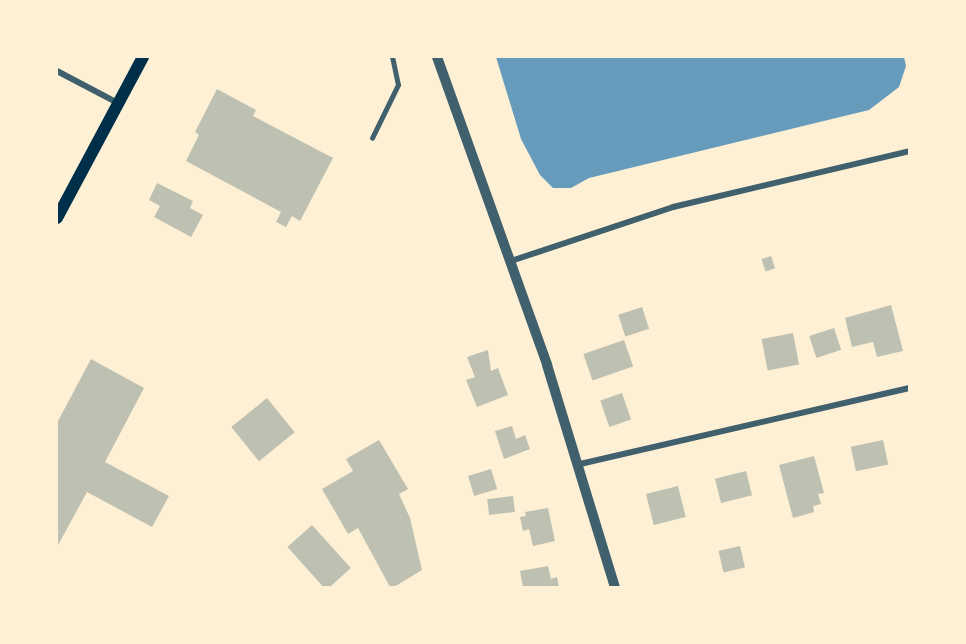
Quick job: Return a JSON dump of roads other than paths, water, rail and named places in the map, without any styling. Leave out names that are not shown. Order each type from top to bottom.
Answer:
[{"type":"main road","points":[[57,218],[143,57]]},
{"type":"street","points":[[437,57],[511,261],[580,464],[615,587]]},
{"type":"street","points":[[57,71],[119,103]]},
{"type":"street","points":[[511,261],[673,207],[909,151]]},
{"type":"street","points":[[580,464],[909,388]]},
{"type":"lane","points":[[372,138],[398,85],[392,57]]},
{"type":"water","points":[[496,57],[904,57],[906,66],[899,87],[869,110],[589,178],[571,188],[553,188],[540,175],[521,139]]}]
